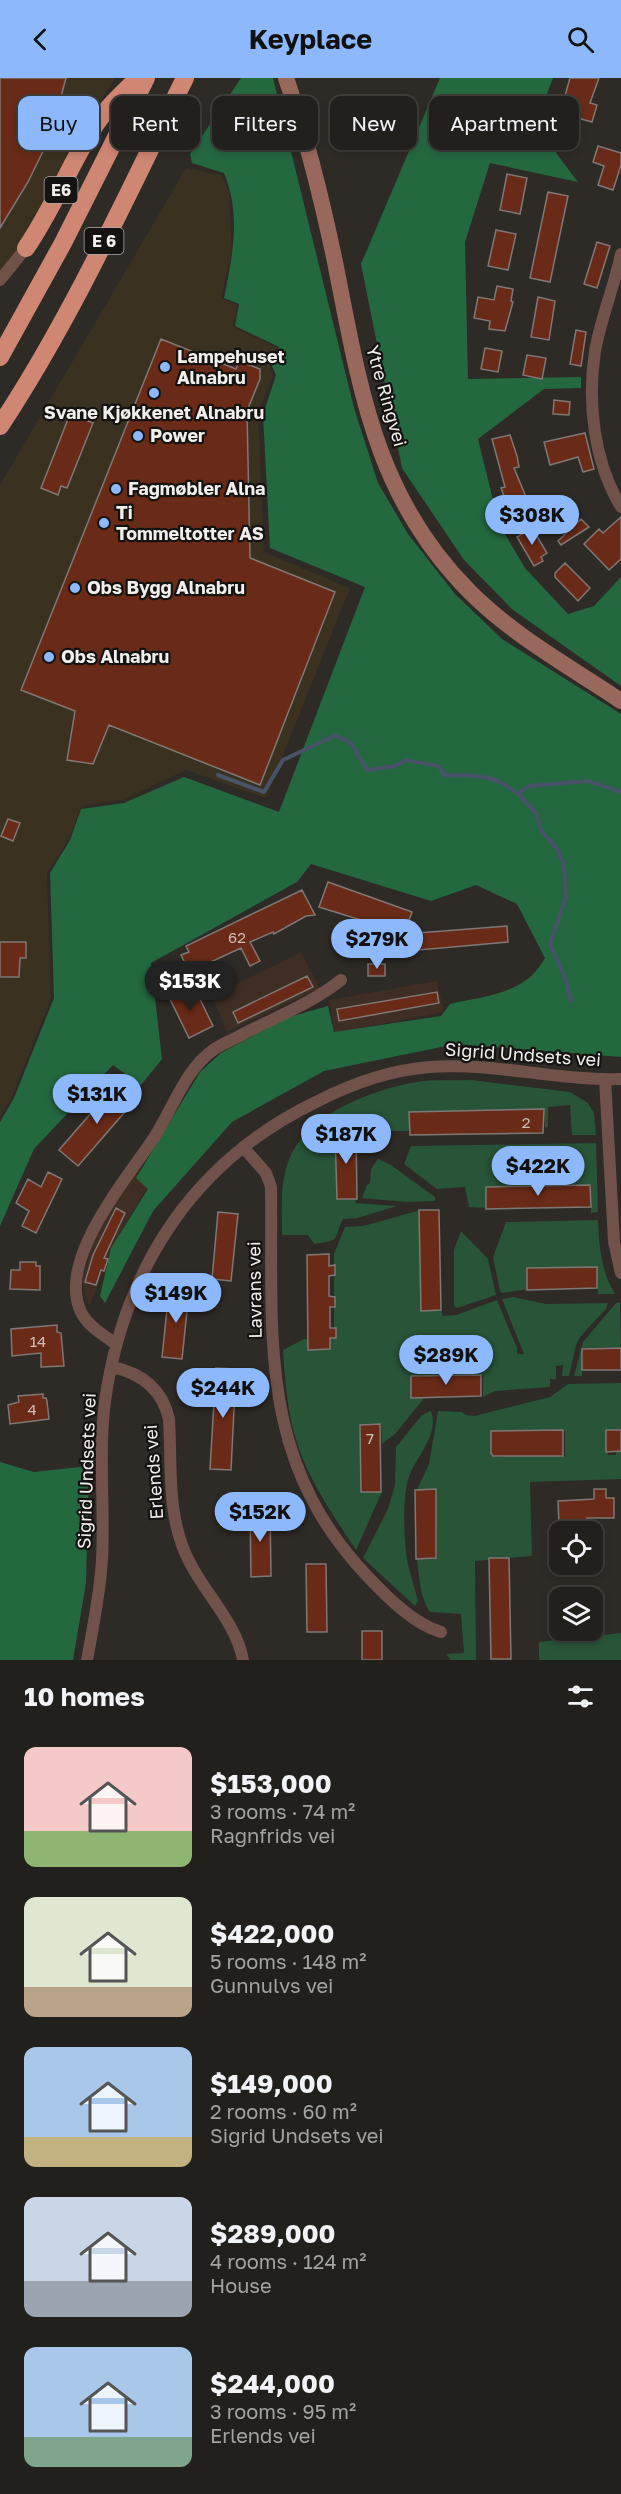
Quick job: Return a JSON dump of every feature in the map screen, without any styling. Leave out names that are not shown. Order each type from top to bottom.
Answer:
[{"type":"highway","name":"E6","points":[[26,248],[54,203],[92,129],[104,113],[138,78]]},
{"type":"highway","name":"E 6","points":[[0,357],[63,243],[146,78]]},
{"type":"highway","name":"E 6","points":[[0,426],[49,344],[93,262],[185,78]]},
{"type":"main road","name":"Ytre Ringvei","points":[[286,78],[319,190],[368,419],[397,491],[442,560],[484,605],[512,630],[621,700]]},
{"type":"street","points":[[0,280],[26,248]]},
{"type":"street","points":[[621,254],[595,352],[593,414],[605,472],[621,507]]},
{"type":"street","points":[[116,1344],[88,1323],[80,1310],[76,1296],[76,1281],[82,1256],[107,1203],[154,1138],[185,1083],[203,1059],[220,1046],[321,996],[340,980]]},
{"type":"street","name":"Sigrid Undsets vei","points":[[87,1660],[102,1560],[104,1419],[107,1388],[116,1344],[137,1283],[160,1239],[197,1190],[243,1147],[281,1120],[335,1092],[382,1076],[407,1070],[459,1066],[621,1079]]},
{"type":"street","points":[[605,1079],[614,1242],[621,1273]]},
{"type":"street","name":"Lavrans vei","points":[[243,1147],[266,1173],[271,1187],[274,1370],[278,1401],[291,1455],[308,1494],[324,1522],[358,1567],[393,1601],[429,1628],[441,1632]]},
{"type":"street","name":"Erlends vei","points":[[112,1367],[141,1376],[157,1391],[167,1408],[172,1507],[179,1536],[190,1563],[235,1634],[243,1660]]},
{"type":"shaded area","points":[[0,78],[115,78],[99,104],[99,96],[18,96],[18,150],[74,150],[25,245],[0,287]]},
{"type":"shaded area","points":[[186,168],[222,175],[229,193],[232,251],[221,298],[237,305],[233,327],[277,348],[270,366],[273,376],[258,412],[264,552],[350,588],[266,798],[186,770],[123,800],[81,806],[69,839],[47,873],[51,998],[12,1097],[0,1117],[0,485]]},
{"type":"shaded area","points":[[301,952],[320,988],[227,1032],[212,996]]},
{"type":"shaded area","points":[[437,981],[444,1012],[335,1033],[329,1000]]},
{"type":"shaded area","points":[[135,1168],[153,1178],[114,1243],[89,1307],[82,1281],[94,1240]]},
{"type":"green space","points":[[241,78],[273,78],[277,96],[229,96]]},
{"type":"green space","points":[[440,78],[553,78],[546,96],[432,96]]},
{"type":"green space","points":[[429,104],[429,150],[557,150],[556,153],[578,182],[490,163],[465,242],[468,379],[581,377],[581,388],[544,389],[478,439],[499,524],[525,568],[568,614],[594,606],[621,577],[621,686],[513,610],[464,560],[402,468],[361,264],[409,150],[417,150],[417,132]]},
{"type":"green space","points":[[212,121],[212,150],[291,150],[354,408],[378,483],[408,534],[455,594],[502,639],[621,714],[621,1057],[456,1044],[324,1071],[232,1122],[153,1211],[105,1303],[100,1296],[111,1248],[148,1189],[136,1178],[200,1072],[221,1053],[286,1018],[328,1006],[334,1032],[441,1016],[450,1004],[504,992],[516,986],[537,970],[545,958],[517,904],[476,885],[431,901],[311,864],[297,882],[151,963],[162,1059],[141,1085],[113,1065],[34,1149],[0,1226],[0,1122],[14,1098],[54,998],[50,873],[70,840],[81,809],[124,803],[184,777],[279,812],[365,587],[270,548],[263,415],[276,375],[272,366],[279,347],[235,326],[239,304],[224,298],[234,235],[232,204],[224,173],[192,163],[190,154],[193,150],[200,150],[200,139]]},
{"type":"green space","points":[[471,1080],[570,1092],[588,1103],[594,1113],[596,1135],[572,1135],[570,1105],[548,1107],[548,1127],[545,1128],[544,1109],[411,1112],[411,1131],[336,1131],[338,1198],[357,1198],[355,1203],[397,1206],[357,1218],[343,1219],[335,1238],[329,1242],[314,1244],[308,1235],[282,1235],[282,1194],[285,1173],[292,1153],[314,1126],[345,1105],[381,1091],[423,1081]]},
{"type":"green space","points":[[596,1143],[598,1212],[591,1213],[591,1185],[488,1187],[488,1208],[469,1207],[465,1187],[437,1189],[404,1164],[411,1146]]},
{"type":"green space","points":[[378,1159],[391,1165],[435,1197],[435,1201],[406,1202],[362,1198],[370,1183],[371,1169]]},
{"type":"green space","points":[[421,1210],[422,1311],[441,1311],[443,1316],[456,1315],[497,1300],[517,1348],[517,1354],[524,1354],[502,1299],[513,1297],[546,1304],[608,1303],[606,1309],[580,1337],[569,1376],[562,1376],[563,1365],[556,1366],[556,1379],[550,1379],[550,1387],[495,1391],[483,1397],[483,1375],[412,1377],[412,1398],[424,1398],[396,1433],[382,1444],[381,1424],[361,1424],[362,1492],[382,1492],[356,1550],[321,1495],[300,1451],[288,1404],[283,1350],[304,1339],[334,1338],[334,1254],[345,1227],[363,1226]]},
{"type":"green space","points":[[598,1220],[604,1268],[615,1294],[598,1294],[597,1267],[529,1268],[529,1289],[502,1293],[500,1291],[493,1257],[506,1222]]},
{"type":"green space","points":[[461,1231],[488,1259],[496,1295],[457,1308],[454,1306],[454,1250]]},
{"type":"green space","points":[[620,1302],[621,1347],[583,1348],[582,1376],[574,1376],[583,1342],[616,1303]]},
{"type":"green space","points":[[621,1383],[621,1430],[607,1431],[608,1455],[616,1455],[616,1452],[621,1451],[621,1479],[530,1482],[532,1556],[475,1561],[476,1660],[451,1660],[446,1654],[464,1653],[461,1614],[430,1612],[422,1594],[417,1559],[437,1558],[436,1492],[416,1492],[429,1464],[438,1411],[462,1412],[474,1416],[550,1397],[568,1384]],"holes":[[[565,1431],[565,1456],[557,1456],[557,1452],[524,1456],[505,1453],[505,1457],[497,1457],[496,1432]]]},
{"type":"green space","points":[[431,1411],[432,1429],[411,1472],[405,1499],[405,1546],[418,1601],[415,1606],[363,1558],[388,1509],[395,1485],[396,1447],[422,1415]]},
{"type":"green space","points":[[0,1462],[34,1472],[89,1466],[86,1583],[73,1660],[0,1660]]},
{"type":"green space","points":[[621,1633],[621,1660],[539,1660],[539,1642],[603,1641],[603,1635]]},
{"type":"building","points":[[0,78],[66,78],[61,96],[18,96],[18,150],[44,150],[28,182],[0,228]]},
{"type":"building","points":[[570,78],[599,78],[590,103],[597,105],[592,122],[579,118],[579,96],[565,96]]},
{"type":"building","points":[[598,146],[621,153],[621,165],[613,190],[598,185],[604,166],[593,162]]},
{"type":"building","points":[[507,174],[527,178],[520,214],[500,210]]},
{"type":"building","points":[[548,192],[568,196],[550,282],[530,278]]},
{"type":"building","points":[[496,230],[516,234],[508,270],[488,266]]},
{"type":"building","points":[[597,242],[610,246],[597,288],[584,284]]},
{"type":"building","points":[[497,286],[513,289],[511,301],[513,302],[505,331],[489,329],[490,321],[474,318],[478,297],[494,300]]},
{"type":"building","points":[[538,297],[555,301],[549,340],[531,337]]},
{"type":"building","points":[[576,330],[586,332],[581,366],[570,364]]},
{"type":"building","points":[[161,339],[236,369],[239,361],[260,369],[260,379],[247,411],[250,558],[335,592],[260,785],[109,725],[93,764],[67,760],[75,711],[21,690]]},
{"type":"building","points":[[485,348],[502,351],[498,372],[481,369]]},
{"type":"building","points":[[527,355],[546,358],[542,379],[523,375]]},
{"type":"building","points":[[554,400],[570,402],[569,415],[553,414]]},
{"type":"building","points":[[70,414],[93,423],[67,488],[61,486],[58,495],[41,488]]},
{"type":"building","points":[[585,433],[594,469],[583,472],[578,457],[550,465],[544,442]]},
{"type":"building","points":[[510,435],[519,467],[514,468],[531,509],[512,517],[501,488],[505,487],[492,439]]},
{"type":"building","points":[[621,517],[621,559],[609,570],[584,544],[599,529],[603,533]]},
{"type":"building","points":[[581,519],[589,527],[561,545],[558,541]]},
{"type":"building","points":[[532,528],[547,553],[541,557],[543,561],[534,566],[517,537]]},
{"type":"building","points":[[565,563],[590,588],[578,601],[555,577],[555,573]]},
{"type":"building","points":[[8,819],[20,823],[13,841],[1,836]]},
{"type":"building","points":[[328,882],[412,912],[406,928],[395,924],[393,930],[319,907]]},
{"type":"building","points":[[302,890],[315,915],[306,916],[274,934],[273,932],[250,942],[260,961],[250,966],[241,948],[189,972],[181,955],[189,952],[186,946]]},
{"type":"building","points":[[507,926],[508,942],[419,950],[418,933]]},
{"type":"building","points":[[0,942],[26,942],[26,958],[20,958],[19,977],[0,977]]},
{"type":"building","points":[[368,964],[385,964],[385,976],[368,976]]},
{"type":"building","points":[[307,976],[313,987],[238,1023],[233,1012]]},
{"type":"building","points":[[185,986],[189,994],[196,991],[213,1026],[189,1038],[168,995]]},
{"type":"building","points":[[437,992],[439,1003],[339,1021],[337,1009]]},
{"type":"building","points":[[118,1082],[131,1093],[124,1101],[130,1106],[78,1166],[59,1150]]},
{"type":"building","points":[[544,1109],[543,1133],[410,1135],[409,1112]]},
{"type":"building","points":[[335,1131],[356,1131],[357,1199],[337,1199]]},
{"type":"building","points":[[48,1172],[62,1179],[36,1233],[22,1226],[29,1211],[16,1203],[28,1179],[41,1187]]},
{"type":"building","points":[[590,1185],[591,1207],[486,1209],[486,1187]]},
{"type":"building","points":[[116,1208],[125,1213],[104,1258],[108,1259],[104,1271],[101,1270],[96,1285],[85,1282],[93,1255]]},
{"type":"building","points":[[419,1210],[439,1210],[441,1310],[421,1311]]},
{"type":"building","points":[[218,1212],[238,1214],[231,1281],[212,1279]]},
{"type":"building","points":[[329,1254],[329,1266],[335,1265],[335,1275],[329,1276],[329,1296],[335,1297],[335,1307],[330,1307],[330,1328],[336,1328],[336,1338],[330,1338],[330,1349],[308,1350],[307,1255]]},
{"type":"building","points":[[20,1262],[36,1262],[36,1266],[40,1266],[40,1290],[10,1289],[11,1270],[20,1270]]},
{"type":"building","points":[[597,1267],[597,1288],[527,1290],[527,1268]]},
{"type":"building","points":[[169,1290],[189,1292],[182,1359],[162,1357]]},
{"type":"building","points":[[57,1325],[57,1332],[61,1333],[64,1366],[41,1367],[41,1353],[12,1356],[11,1329]]},
{"type":"building","points":[[621,1348],[621,1370],[582,1370],[582,1349]]},
{"type":"building","points":[[216,1368],[236,1369],[231,1470],[210,1469]]},
{"type":"building","points":[[481,1375],[481,1396],[411,1398],[411,1376]]},
{"type":"building","points":[[43,1394],[43,1398],[47,1401],[49,1419],[10,1424],[8,1405],[19,1402],[18,1396]]},
{"type":"building","points":[[380,1424],[381,1492],[361,1492],[360,1425]]},
{"type":"building","points":[[563,1430],[563,1456],[493,1456],[491,1453],[491,1431]]},
{"type":"building","points":[[606,1430],[621,1430],[621,1451],[606,1452]]},
{"type":"building","points":[[436,1489],[436,1558],[416,1559],[415,1490]]},
{"type":"building","points":[[594,1489],[606,1489],[606,1498],[614,1498],[614,1518],[559,1521],[558,1501],[594,1499]]},
{"type":"building","points":[[250,1509],[270,1509],[271,1576],[251,1577]]},
{"type":"building","points":[[489,1558],[509,1558],[511,1659],[491,1659]]},
{"type":"building","points":[[306,1564],[326,1564],[327,1632],[307,1632]]},
{"type":"building","points":[[362,1631],[382,1631],[382,1660],[362,1660]]},
{"type":"waterway","points":[[218,775],[264,792],[283,760],[336,735],[352,744],[367,770],[395,766],[406,760],[438,766],[445,775],[492,779],[518,794],[529,786],[588,781],[621,792]]},
{"type":"waterway","points":[[518,794],[536,813],[541,830],[556,848],[564,864],[566,897],[550,944],[566,980],[571,1001]]},
{"type":"place","name":"Lampehuset Alnabru","points":[[165,367]]},
{"type":"place","name":"Svane Kjøkkenet Alnabru","points":[[154,393]]},
{"type":"place","name":"Power","points":[[138,436]]},
{"type":"place","name":"Fagmøbler Alna","points":[[116,489]]},
{"type":"place","name":"Ti Tommeltotter AS","points":[[104,523]]},
{"type":"place","name":"Obs Bygg Alnabru","points":[[75,588]]},
{"type":"place","name":"Obs Alnabru","points":[[49,657]]}]
